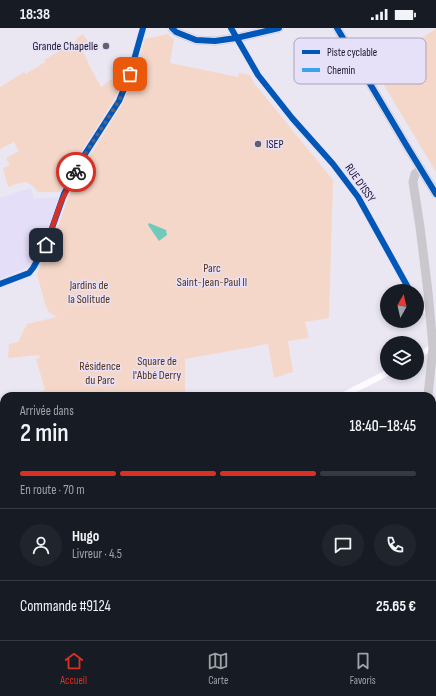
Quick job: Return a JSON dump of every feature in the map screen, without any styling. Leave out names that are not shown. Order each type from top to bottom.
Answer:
[{"type":"main road","points":[[172,28],[176,32],[196,40],[215,42],[279,28]]},
{"type":"main road","points":[[336,28],[342,38]]},
{"type":"main road","points":[[370,84],[436,194]]},
{"type":"main road","points":[[421,169],[415,174],[413,182],[420,227],[434,348],[428,392]]},
{"type":"street","points":[[0,284],[29,273],[34,268],[46,245],[64,194],[85,154],[119,101],[130,74],[143,28]]},
{"type":"street","name":"RUE D'ISSY","points":[[231,28],[258,75],[292,118],[333,164],[358,197],[406,284]]},
{"type":"street","points":[[424,309],[430,315]]},
{"type":"street","points":[[424,353],[434,348]]},
{"type":"street","points":[[350,392],[380,376]]},
{"type":"shaded area","points":[[31,188],[34,199],[58,197],[46,235],[30,266],[0,279],[0,198]]},
{"type":"shaded area","points":[[149,223],[166,230],[167,235],[159,241],[148,225]]},
{"type":"green space","points":[[436,29],[436,172],[383,84],[426,84],[426,38],[421,38]]},
{"type":"green space","points":[[83,34],[88,41],[81,47],[101,87],[113,78],[111,67],[125,73],[114,100],[76,160],[60,192],[38,192],[24,182],[8,187],[3,168],[10,165],[6,158],[19,151],[14,142],[0,149],[0,87],[24,72],[26,74],[45,62],[44,60],[76,41],[76,39]]},
{"type":"green space","points":[[167,34],[174,39],[170,63],[238,77],[239,73],[250,75],[254,83],[333,180],[329,318],[305,322],[309,338],[288,341],[293,372],[274,378],[268,344],[185,359],[185,391],[187,392],[38,392],[45,390],[36,359],[40,358],[39,355],[8,358],[9,344],[18,342],[27,324],[57,317],[49,312],[46,307],[37,274],[56,232],[69,195],[90,156],[123,103],[134,76],[145,39]]},
{"type":"cycle path","points":[[0,284],[29,273],[46,245],[64,194],[85,154],[119,101],[130,74],[143,28]]},
{"type":"cycle path","points":[[172,28],[176,32],[196,40],[215,41],[236,38],[279,28]]},
{"type":"cycle path","points":[[231,28],[258,75],[292,118],[333,164],[358,197],[406,284]]},
{"type":"cycle path","points":[[337,28],[343,38]]},
{"type":"cycle path","points":[[370,84],[436,194]]},
{"type":"way so far","points":[[76,172],[85,154],[119,101],[130,74]]},
{"type":"place","name":"Grande Chapelle","points":[[106,46]]},
{"type":"place","name":"ISEP","points":[[258,144]]},
{"type":"route","points":[[46,245],[64,194],[76,172]]},
{"type":"park label","name":"Parc Saint-Jean-Paul II","points":[[212,275]]},
{"type":"park label","name":"Jardins de la Solitude","points":[[89,292]]},
{"type":"park label","name":"Square de l'Abbé Derry","points":[[157,368]]},
{"type":"park label","name":"Résidence du Parc","points":[[100,373]]}]
